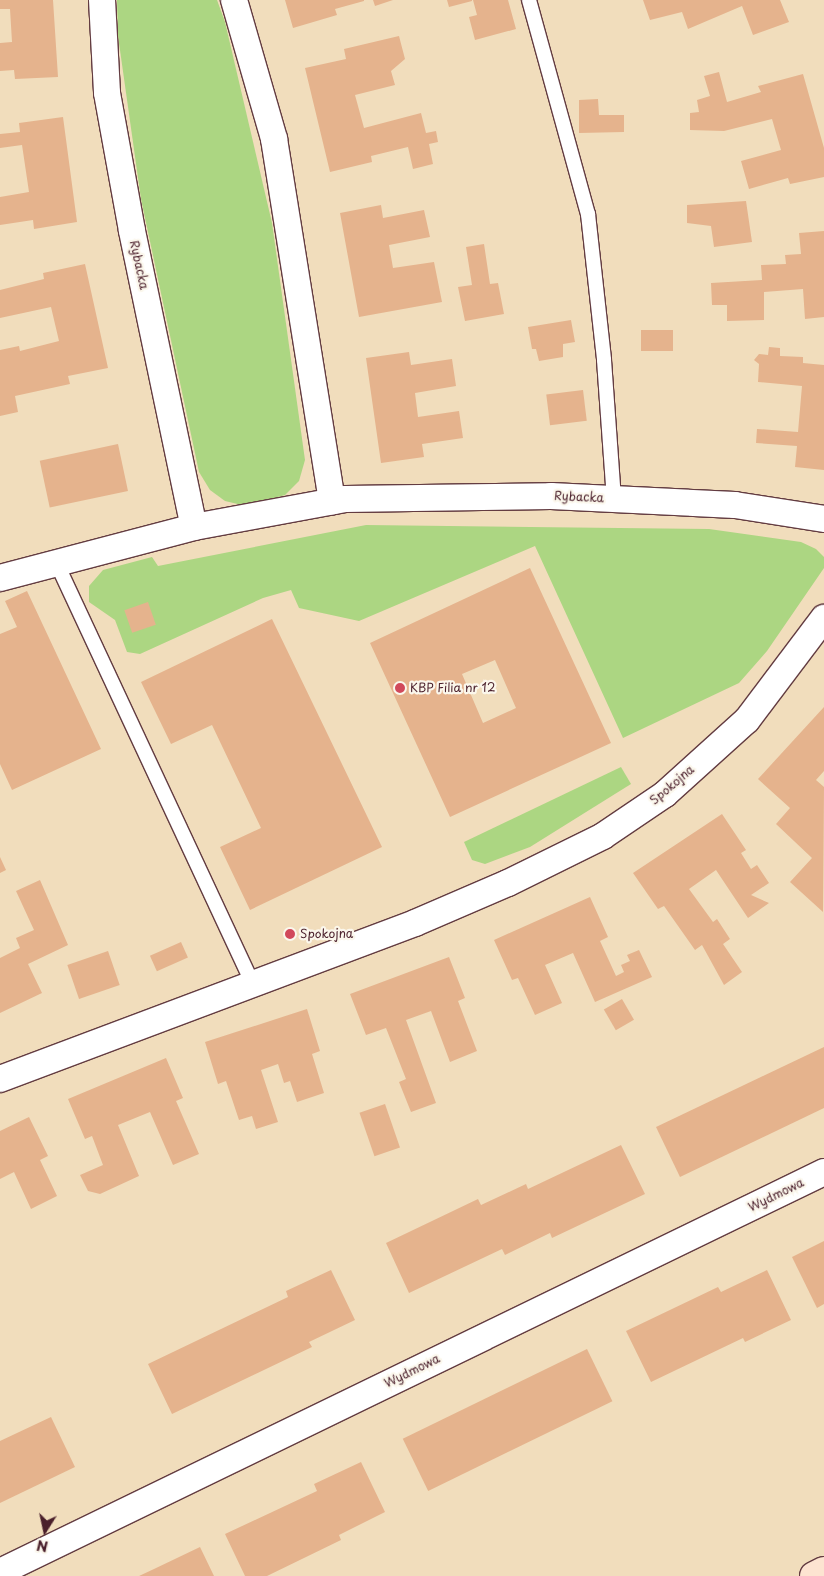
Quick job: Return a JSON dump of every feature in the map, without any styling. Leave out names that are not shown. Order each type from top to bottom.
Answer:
[{"type":"main road","points":[[814,1576],[824,1571]]},
{"type":"street","name":"Rybacka","points":[[102,0],[107,93],[132,231],[194,527]]},
{"type":"street","points":[[234,0],[274,139],[332,501]]},
{"type":"street","name":"Rybacka","points":[[0,578],[194,527],[332,501],[551,496],[736,505],[824,519]]},
{"type":"street","name":"Spokojna","points":[[0,1078],[415,923],[508,883],[603,836],[665,794],[747,720],[824,618]]},
{"type":"street","name":"Wydmowa","points":[[0,1572],[824,1172]]},
{"type":"lane","points":[[529,0],[588,214],[604,360],[614,499]]},
{"type":"lane","points":[[57,564],[253,984]]},
{"type":"green space","points":[[117,0],[217,0],[225,22],[272,223],[305,460],[299,481],[285,495],[246,506],[225,501],[210,490],[199,472],[141,199],[118,36]]},
{"type":"green space","points":[[366,525],[709,529],[801,542],[816,549],[824,557],[824,568],[767,651],[739,683],[623,738],[535,546],[359,621],[299,608],[291,590],[263,598],[140,654],[127,652],[115,620],[89,602],[89,586],[103,570],[152,557],[158,566]]},
{"type":"green space","points":[[621,767],[631,784],[530,847],[485,864],[472,860],[464,842]]},
{"type":"building","points":[[0,0],[53,0],[58,77],[15,79],[14,70],[0,71],[0,43],[12,42],[10,9],[0,9]]},
{"type":"building","points":[[285,0],[364,1],[335,9],[337,15],[293,28]]},
{"type":"building","points":[[373,0],[393,0],[375,6]]},
{"type":"building","points":[[447,0],[472,0],[472,1],[449,7]]},
{"type":"building","points":[[473,0],[508,0],[516,29],[475,40],[469,17],[477,15]]},
{"type":"building","points":[[643,0],[780,0],[789,22],[753,35],[742,6],[688,29],[682,12],[650,20]]},
{"type":"building","points":[[399,36],[405,59],[391,71],[395,85],[355,95],[364,128],[421,113],[426,133],[436,131],[438,142],[429,144],[433,164],[413,169],[408,147],[371,156],[372,162],[330,172],[305,68],[346,59],[344,49]]},
{"type":"building","points":[[719,72],[727,102],[761,92],[758,86],[803,74],[824,148],[824,177],[790,184],[788,178],[749,189],[741,161],[781,150],[772,119],[724,131],[690,130],[690,113],[699,112],[697,100],[710,96],[704,76]]},
{"type":"building","points":[[598,99],[599,115],[624,115],[624,132],[579,133],[579,100]]},
{"type":"building","points":[[63,117],[77,222],[34,229],[33,220],[0,225],[0,197],[29,192],[22,145],[0,148],[0,134],[20,132],[19,123]]},
{"type":"building","points":[[746,201],[752,242],[714,247],[711,226],[687,223],[687,205]]},
{"type":"building","points":[[381,205],[383,218],[424,210],[430,237],[389,245],[393,268],[434,262],[442,302],[359,317],[340,213]]},
{"type":"building","points":[[824,231],[824,317],[805,319],[803,289],[764,292],[764,320],[727,321],[727,305],[712,305],[711,283],[762,280],[761,265],[786,264],[785,255],[801,254],[799,233]]},
{"type":"building","points":[[484,244],[490,284],[498,283],[504,314],[465,321],[458,287],[472,285],[466,247]]},
{"type":"building","points":[[85,264],[108,368],[68,376],[70,384],[15,396],[18,412],[0,416],[0,350],[19,346],[20,351],[59,341],[51,307],[0,318],[0,290],[44,279],[43,273]]},
{"type":"building","points":[[571,320],[575,342],[563,344],[563,357],[539,361],[536,349],[532,349],[528,327]]},
{"type":"building","points":[[641,330],[673,330],[673,351],[641,351]]},
{"type":"building","points":[[769,347],[780,348],[780,356],[803,357],[803,363],[824,365],[824,470],[795,467],[797,446],[756,443],[757,429],[798,432],[802,386],[758,382],[759,364],[754,360],[759,354],[768,355]]},
{"type":"building","points":[[409,352],[411,365],[452,359],[456,386],[415,393],[418,417],[459,411],[463,438],[422,444],[424,457],[381,463],[366,358]]},
{"type":"building","points":[[583,390],[587,421],[550,425],[546,395]]},
{"type":"building","points":[[118,444],[128,491],[50,508],[40,461]]},
{"type":"building","points":[[530,568],[611,743],[450,817],[370,643]],"holes":[[[495,660],[516,708],[483,723],[462,674]]]},
{"type":"building","points":[[27,591],[101,749],[12,790],[0,764],[0,634],[17,627],[5,601]]},
{"type":"building","points":[[148,602],[156,625],[132,633],[124,610]]},
{"type":"building","points":[[272,619],[382,847],[250,910],[220,847],[261,828],[212,725],[171,744],[141,682]]},
{"type":"building","points":[[824,707],[824,771],[816,780],[824,787],[823,912],[790,882],[812,858],[776,824],[790,808],[758,779]]},
{"type":"building","points":[[722,814],[746,850],[741,853],[751,869],[757,865],[769,883],[751,895],[769,903],[748,918],[716,870],[689,889],[713,922],[717,919],[730,939],[723,944],[742,972],[724,985],[702,945],[695,950],[664,906],[658,909],[633,873]]},
{"type":"building","points":[[0,857],[6,870],[0,873]]},
{"type":"building","points":[[40,880],[68,945],[28,964],[42,993],[0,1013],[0,958],[20,948],[16,938],[34,930],[16,891]]},
{"type":"building","points":[[590,897],[608,937],[600,941],[616,976],[624,972],[621,965],[630,961],[627,955],[639,950],[652,977],[595,1002],[573,953],[545,965],[562,1003],[535,1015],[518,978],[512,980],[494,940]]},
{"type":"building","points":[[181,942],[188,958],[157,971],[150,956]]},
{"type":"building","points":[[108,951],[120,985],[79,999],[67,965]]},
{"type":"building","points":[[449,957],[465,998],[458,1001],[477,1051],[450,1062],[431,1011],[406,1020],[436,1103],[411,1112],[399,1082],[406,1079],[386,1028],[366,1035],[350,994]]},
{"type":"building","points":[[622,999],[634,1020],[616,1030],[604,1010]]},
{"type":"building","points":[[307,1009],[320,1051],[312,1054],[324,1093],[297,1102],[290,1081],[284,1083],[278,1064],[261,1070],[278,1122],[256,1129],[252,1116],[239,1120],[226,1081],[218,1084],[205,1042]]},
{"type":"building","points":[[824,1047],[824,1108],[680,1177],[656,1127]]},
{"type":"building","points":[[166,1058],[183,1098],[176,1101],[199,1154],[173,1165],[150,1112],[118,1125],[139,1176],[100,1194],[88,1191],[80,1175],[103,1165],[92,1136],[85,1139],[68,1099]]},
{"type":"building","points":[[385,1104],[400,1147],[374,1156],[359,1113]]},
{"type":"building","points":[[29,1117],[48,1156],[40,1160],[57,1196],[31,1209],[14,1172],[0,1179],[0,1131]]},
{"type":"building","points":[[621,1145],[645,1194],[552,1238],[550,1233],[505,1255],[502,1249],[409,1293],[386,1243],[478,1199],[481,1205],[526,1184],[528,1189]]},
{"type":"building","points":[[824,1241],[824,1304],[817,1308],[792,1257]]},
{"type":"building","points":[[331,1270],[355,1320],[309,1342],[312,1347],[172,1414],[148,1364],[288,1297],[286,1291]]},
{"type":"building","points":[[767,1270],[791,1320],[745,1342],[743,1338],[651,1382],[626,1331],[718,1287],[721,1292]]},
{"type":"building","points":[[587,1349],[612,1401],[428,1491],[403,1439]]},
{"type":"building","points":[[51,1417],[75,1467],[0,1503],[0,1441]]},
{"type":"building","points":[[361,1462],[385,1512],[339,1535],[341,1540],[267,1576],[245,1576],[225,1534],[317,1491],[314,1484]]},
{"type":"building","points":[[200,1547],[214,1576],[139,1576],[154,1569]]},
{"type":"place","name":"KBP Filia nr 12","points":[[400,688]]},
{"type":"place","name":"Spokojna","points":[[290,934]]}]
